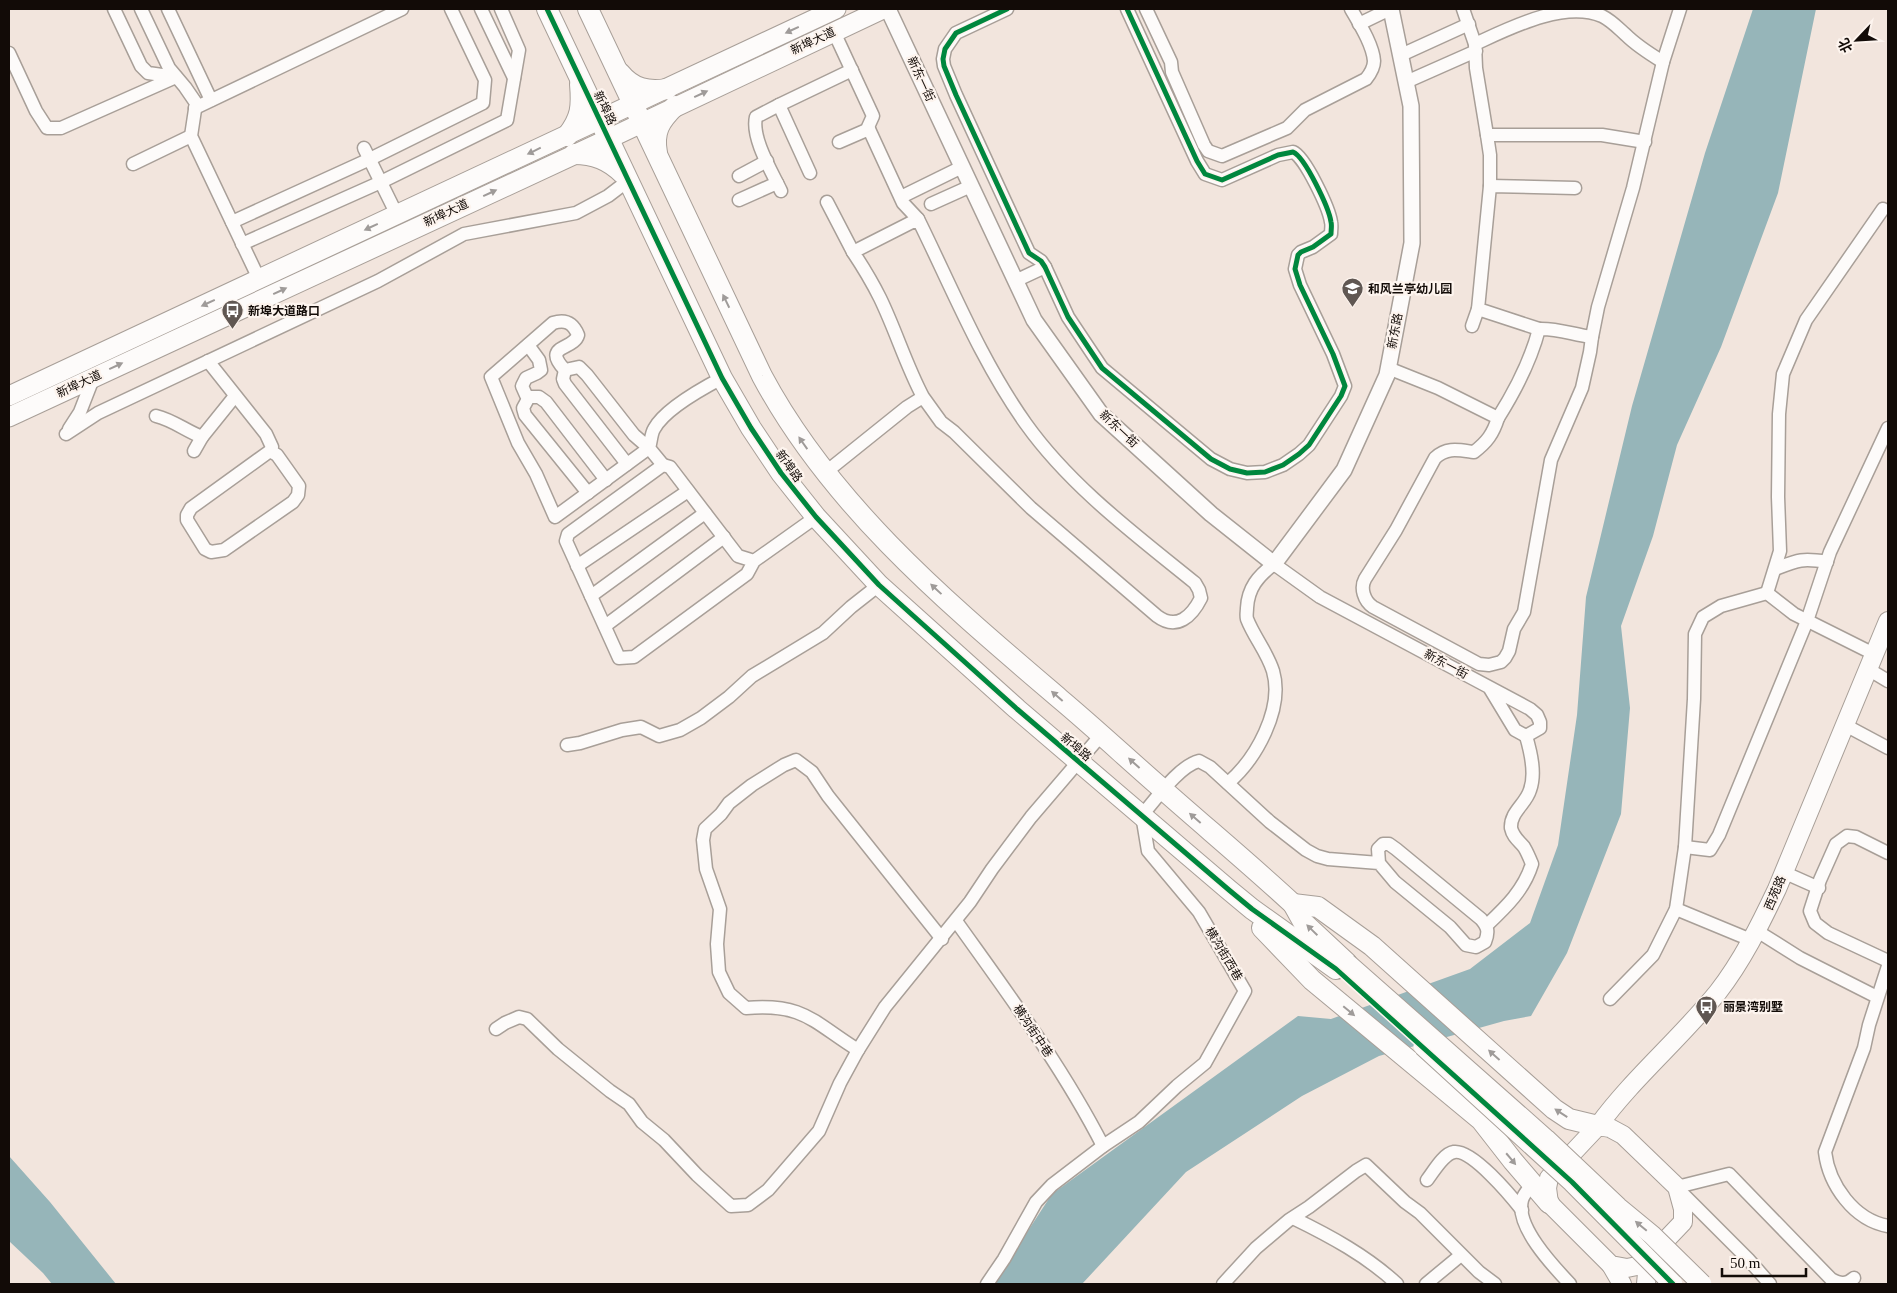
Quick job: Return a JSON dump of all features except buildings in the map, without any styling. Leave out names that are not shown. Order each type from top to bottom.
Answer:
[{"type":"highway","name":"新埠路","points":[[547,9],[722,378],[751,428],[781,472],[816,517],[879,585],[972,670],[1080,763],[1252,909],[1342,966]]},
{"type":"highway","name":"新埠路","points":[[588,9],[762,376],[788,422],[826,472],[892,548],[998,646],[1102,734],[1293,904],[1303,922],[1342,966]]},
{"type":"highway","points":[[615,67],[630,84],[671,98],[657,128],[655,142],[658,160]]},
{"type":"highway","points":[[580,80],[580,112],[570,145],[584,154],[603,159],[612,164],[628,180]]},
{"type":"highway","points":[[1293,904],[1318,907],[1372,946],[1554,1109],[1569,1119],[1598,1126]]},
{"type":"highway","points":[[1252,909],[1259,926],[1312,980],[1481,1120],[1513,1161],[1549,1202]]},
{"type":"main road","name":"新埠大道","points":[[9,396],[397,215],[570,145],[608,139],[641,123],[671,98],[836,9]]},
{"type":"main road","name":"新埠大道","points":[[9,417],[570,145],[600,120],[632,105],[671,98],[834,32],[884,9]]},
{"type":"main road","name":"西苑路","points":[[1549,1202],[1547,1188],[1549,1178],[1598,1126],[1614,1104],[1686,1029],[1718,991],[1754,936],[1783,872],[1888,621]]},
{"type":"main road","points":[[1342,966],[1559,1170],[1674,1284]]},
{"type":"main road","points":[[1342,966],[1476,1076],[1618,1207],[1652,1235],[1702,1284]]},
{"type":"main road","points":[[1598,1126],[1610,1128],[1623,1135],[1677,1187],[1683,1210],[1683,1222],[1642,1265],[1627,1268],[1611,1265]]},
{"type":"main road","points":[[1549,1202],[1611,1265],[1622,1284]]},
{"type":"main road","points":[[1642,1265],[1647,1273],[1646,1284]]},
{"type":"street","points":[[114,9],[142,66],[148,73],[176,77]]},
{"type":"street","points":[[141,9],[169,68],[196,103],[191,136],[259,280]]},
{"type":"street","points":[[168,9],[211,100]]},
{"type":"street","points":[[195,108],[402,9]]},
{"type":"street","points":[[232,222],[367,153],[483,103],[485,80],[451,9]]},
{"type":"street","points":[[481,9],[514,78]]},
{"type":"street","points":[[242,244],[381,182],[507,120],[519,50],[501,9]]},
{"type":"street","name":"新东一街","points":[[888,9],[1034,320],[1101,414],[1211,514],[1274,564],[1320,597],[1530,709],[1537,715],[1540,728],[1526,736]]},
{"type":"street","points":[[1007,9],[956,33],[945,50],[943,59],[944,66],[1030,253],[1041,261],[1045,267],[1068,317],[1102,368],[1211,459],[1230,469],[1247,473],[1265,472],[1299,454],[1308,445],[1341,396],[1345,386],[1334,354],[1300,285],[1295,269],[1298,255],[1301,252],[1313,247],[1331,234],[1331,222],[1307,167],[1297,154],[1290,152],[1222,180],[1205,174],[1197,161],[1126,9]]},
{"type":"street","points":[[1146,9],[1171,62],[1172,72],[1204,145],[1208,151],[1222,156],[1287,128],[1305,110],[1366,79],[1372,72],[1374,62],[1372,50],[1351,9]]},
{"type":"street","points":[[1359,24],[1390,9]]},
{"type":"street","name":"新东路","points":[[1274,564],[1344,470],[1387,375],[1412,243],[1411,106],[1390,9]]},
{"type":"street","points":[[1463,9],[1475,48],[1476,68],[1490,154],[1490,186],[1478,309],[1472,326]]},
{"type":"street","points":[[1539,329],[1535,344],[1498,418],[1493,434],[1484,445],[1474,452],[1452,449],[1442,452],[1435,458],[1396,530],[1363,583],[1364,594],[1369,604],[1373,607],[1479,664],[1489,666],[1505,658],[1509,651],[1514,629],[1524,612],[1551,460],[1565,425],[1579,398],[1598,307],[1645,142],[1664,62],[1680,9]]},
{"type":"street","points":[[1406,82],[1547,12],[1560,10],[1591,11],[1602,16],[1643,49],[1664,62]]},
{"type":"street","points":[[1400,55],[1469,24]]},
{"type":"street","points":[[827,202],[880,299],[914,379],[941,422],[954,432],[1024,502],[1157,616],[1164,621],[1182,621],[1191,613],[1201,598],[1195,583],[1100,504],[1067,472],[1026,424],[982,354],[918,219],[904,203],[868,127],[873,116],[834,32]]},
{"type":"street","points":[[9,52],[36,111],[48,128],[62,128],[176,77]]},
{"type":"street","points":[[739,200],[779,187],[757,137],[754,125],[756,118],[765,111],[852,70]]},
{"type":"street","points":[[779,105],[810,173]]},
{"type":"street","points":[[839,142],[869,129]]},
{"type":"street","points":[[1487,135],[1602,135],[1645,142]]},
{"type":"street","points":[[133,164],[191,136]]},
{"type":"street","points":[[367,153],[397,215]]},
{"type":"street","points":[[739,176],[767,161]]},
{"type":"street","points":[[901,197],[962,167]]},
{"type":"street","points":[[94,376],[80,412],[66,434],[98,413],[378,281],[464,234],[576,213],[608,196],[628,180]]},
{"type":"street","points":[[931,204],[971,186]]},
{"type":"street","points":[[1490,186],[1575,188]]},
{"type":"street","points":[[1767,593],[1780,551],[1778,497],[1779,414],[1783,374],[1806,320],[1883,209]]},
{"type":"street","points":[[853,252],[918,219]]},
{"type":"street","points":[[1015,281],[1045,267]]},
{"type":"street","points":[[1478,309],[1539,329],[1551,328],[1563,333],[1592,337]]},
{"type":"street","points":[[627,464],[563,379],[566,370],[557,355],[560,348],[577,340],[578,335],[572,324],[561,320],[553,323],[491,377],[518,443],[536,474],[555,517],[650,448],[654,429],[663,417],[695,394],[722,378]]},
{"type":"street","points":[[528,345],[541,365],[541,370],[537,374],[526,378],[523,382],[522,386],[529,397]]},
{"type":"street","points":[[208,361],[266,434],[272,447],[270,451],[191,508],[187,514],[190,527],[205,549],[211,552],[224,550],[293,502],[298,495],[299,486],[277,455],[270,451]]},
{"type":"street","points":[[566,370],[579,367],[587,375],[634,435],[650,448],[663,465],[670,467],[738,556],[754,561]]},
{"type":"street","points":[[1388,368],[1438,388],[1498,418]]},
{"type":"street","points":[[194,451],[235,396]]},
{"type":"street","points":[[529,397],[539,397],[546,402],[606,480]]},
{"type":"street","points":[[529,397],[523,408],[525,415],[588,493]]},
{"type":"street","points":[[826,472],[907,407],[924,397]]},
{"type":"street","points":[[156,416],[166,418],[202,438]]},
{"type":"street","points":[[1685,847],[1710,850],[1719,836],[1807,621],[1827,562],[1888,428]]},
{"type":"street","points":[[663,465],[568,534],[566,541],[619,658],[634,658],[747,574],[754,561],[816,517]]},
{"type":"street","points":[[577,566],[688,490]]},
{"type":"street","points":[[591,596],[705,513]]},
{"type":"street","points":[[605,626],[724,537]]},
{"type":"street","points":[[1775,569],[1794,561],[1806,559],[1827,562]]},
{"type":"street","points":[[1228,783],[1242,772],[1253,755],[1266,731],[1273,708],[1275,690],[1273,673],[1267,655],[1246,617],[1248,597],[1255,582],[1274,564]]},
{"type":"street","points":[[567,745],[580,744],[622,730],[641,727],[659,736],[680,730],[729,697],[752,676],[823,633],[851,607],[879,585]]},
{"type":"street","points":[[1767,593],[1794,614],[1871,661],[1888,681]]},
{"type":"street","points":[[1610,999],[1653,955],[1676,909],[1685,847],[1694,699],[1695,634],[1703,617],[1721,606],[1767,593]]},
{"type":"street","points":[[1487,925],[1508,906],[1528,876],[1532,864],[1525,848],[1515,838],[1512,818],[1530,792],[1533,780],[1531,754],[1526,736],[1515,730],[1489,687]]},
{"type":"street","points":[[1845,725],[1888,748]]},
{"type":"street","points":[[496,1029],[520,1017],[527,1019],[558,1050],[629,1104],[642,1122],[664,1140],[696,1175],[731,1206],[748,1206],[768,1190],[819,1131],[840,1083],[885,1007],[956,921],[1031,817],[1080,763],[1102,734]]},
{"type":"street","points":[[858,1050],[804,1014],[768,1006],[746,1008],[729,993],[719,972],[717,944],[720,909],[706,869],[703,853],[705,829],[721,814],[729,803],[752,785],[784,765],[796,760],[812,772],[828,796],[942,939]]},
{"type":"street","points":[[1142,815],[1167,793],[1190,763],[1199,761],[1210,767],[1295,843],[1317,856],[1379,863]]},
{"type":"street","name":"横沟街西巷","points":[[1103,1146],[1139,1122],[1205,1062],[1245,991],[1199,912],[1148,851],[1142,815]]},
{"type":"street","points":[[1888,852],[1856,837],[1847,836],[1836,844],[1820,880],[1819,888],[1810,911],[1815,923],[1837,937],[1888,961]]},
{"type":"street","points":[[1383,844],[1389,844],[1487,925],[1488,934],[1485,942],[1476,947],[1466,945],[1450,928],[1395,882],[1379,863],[1378,849],[1383,844]]},
{"type":"street","points":[[1783,872],[1819,888]]},
{"type":"street","points":[[1676,909],[1754,936],[1877,997]]},
{"type":"street","name":"横沟街中巷","points":[[956,921],[1063,1075],[1084,1109],[1103,1146]]},
{"type":"street","points":[[1888,966],[1877,997],[1864,1048],[1825,1152],[1826,1166],[1834,1182],[1851,1205],[1870,1222],[1888,1226]]},
{"type":"street","points":[[987,1284],[1008,1252],[1036,1202],[1052,1185],[1103,1146]]},
{"type":"street","points":[[1427,1180],[1446,1156],[1455,1152],[1463,1153],[1474,1159],[1522,1210]]},
{"type":"street","points":[[1223,1284],[1256,1248],[1356,1170],[1366,1165],[1495,1284]]},
{"type":"street","points":[[1677,1187],[1729,1174],[1831,1279],[1840,1283],[1849,1282],[1854,1278]]},
{"type":"street","points":[[1533,1183],[1522,1199],[1522,1210],[1531,1235],[1550,1262],[1570,1284]]},
{"type":"street","points":[[1677,1187],[1748,1258],[1770,1284]]},
{"type":"street","points":[[1293,1218],[1321,1231],[1368,1259],[1397,1284]]},
{"type":"street","points":[[1426,1284],[1462,1255]]},
{"type":"water","points":[[1753,9],[1816,9],[1778,193],[1721,347],[1677,445],[1653,536],[1621,626],[1630,708],[1621,814],[1567,953],[1531,1016],[1504,1021],[1379,1056],[1302,1096],[1186,1172],[1082,1284],[993,1284],[1052,1194],[1298,1016],[1331,1019],[1470,969],[1530,923],[1558,845],[1577,715],[1586,597],[1632,406],[1705,153]]},
{"type":"water","points":[[9,1156],[50,1202],[116,1284],[52,1284],[9,1241]]},
{"type":"cycle path","points":[[547,9],[722,378],[751,428],[781,473],[816,517],[879,585],[1017,709],[1252,909],[1336,969],[1572,1182],[1673,1284]]},
{"type":"cycle path","points":[[1007,9],[956,33],[945,49],[943,59],[956,95],[1029,253],[1041,261],[1045,267],[1068,317],[1102,368],[1211,459],[1230,469],[1247,473],[1265,472],[1283,465],[1309,445],[1341,396],[1345,386],[1333,354],[1300,285],[1295,269],[1298,255],[1301,252],[1313,247],[1331,234],[1329,215],[1310,173],[1304,163],[1293,152],[1278,155],[1222,180],[1205,174],[1197,161],[1127,9]]},
{"type":"place","name":"和风兰亭幼儿园","points":[[1352,308]]},
{"type":"place","name":"新埠大道路口","points":[[232,330]]},
{"type":"place","name":"丽景湾别墅","points":[[1707,1026]]}]
